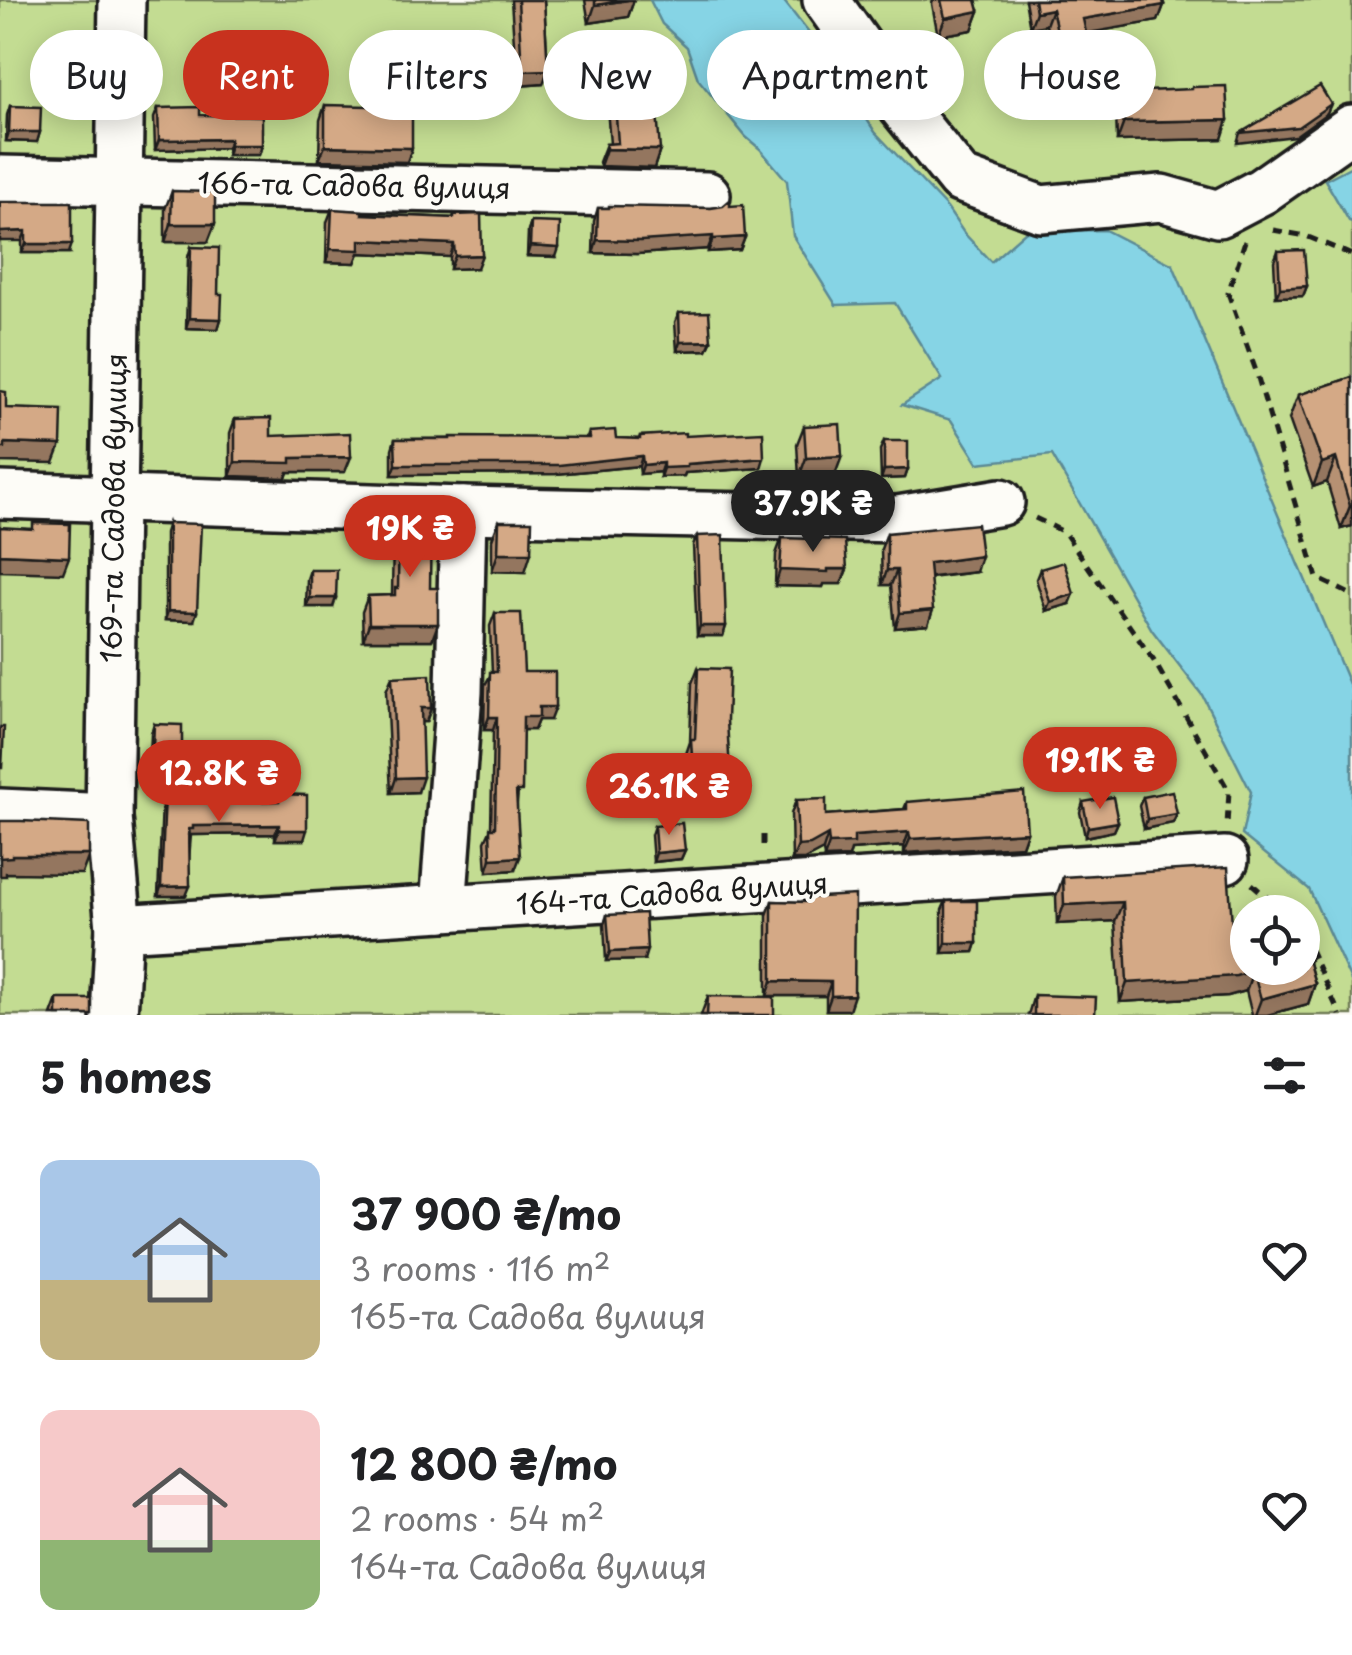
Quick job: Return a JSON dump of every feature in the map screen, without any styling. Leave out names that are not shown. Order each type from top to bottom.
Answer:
[{"type":"street","name":"169-та Садова вулиця","points":[[114,1015],[119,928],[109,817],[122,0]]},
{"type":"street","points":[[826,0],[902,107],[960,179],[1042,209],[1161,198],[1234,219],[1262,191],[1352,128]]},
{"type":"street","name":"166-та Садова вулиця","points":[[0,179],[707,195]]},
{"type":"street","points":[[0,495],[898,519],[1000,502]]},
{"type":"street","points":[[443,908],[459,692],[463,510]]},
{"type":"street","points":[[0,812],[109,817]]},
{"type":"street","name":"164-та Садова вулиця","points":[[119,928],[1225,860]]},
{"type":"path","points":[[1352,255],[1306,236],[1234,219],[1228,292],[1256,371],[1317,578],[1352,595]]},
{"type":"path","points":[[1000,502],[1064,532],[1154,660],[1229,791],[1225,860],[1265,895]]},
{"type":"path","points":[[1320,971],[1340,1015]]},
{"type":"green space","points":[[0,0],[1352,0],[1352,1015],[0,1015]]},
{"type":"water","points":[[650,0],[783,0],[807,30],[707,30],[707,90],[698,79],[687,47],[687,30],[669,30]]},
{"type":"water","points":[[732,120],[867,120],[991,262],[1026,231],[1105,230],[1173,265],[1352,691],[1352,983],[1320,913],[1320,895],[1312,895],[1242,835],[1251,792],[1202,695],[1152,630],[1052,455],[978,463],[951,420],[902,405],[942,379],[895,303],[836,305],[793,236],[787,181]]},
{"type":"water","points":[[1352,166],[1352,222],[1325,180]]},
{"type":"building","points":[[518,0],[544,0],[543,70],[523,71],[523,30],[520,30]]},
{"type":"building","points":[[595,0],[628,0],[595,5]]},
{"type":"building","points":[[941,0],[976,0],[979,11],[945,18]]},
{"type":"building","points":[[1034,0],[1163,0],[1164,5],[1083,19],[1085,30],[1057,30],[1052,9],[1036,12]]},
{"type":"building","points":[[1226,86],[1228,120],[1124,122],[1156,120],[1156,91]]},
{"type":"building","points":[[1320,86],[1331,104],[1298,127],[1240,133]]},
{"type":"building","points":[[329,105],[349,106],[349,120],[412,120],[412,148],[325,146]]},
{"type":"building","points":[[10,106],[30,107],[30,120],[40,120],[40,132],[9,132]]},
{"type":"building","points":[[183,107],[183,120],[262,120],[262,145],[230,145],[230,139],[159,140],[158,120],[163,120],[163,108]]},
{"type":"building","points":[[616,120],[658,120],[660,150],[606,149],[606,144],[618,143]]},
{"type":"building","points":[[172,191],[215,192],[215,224],[171,224]]},
{"type":"building","points":[[730,200],[730,206],[743,205],[745,237],[597,240],[598,208],[711,208]]},
{"type":"building","points":[[0,202],[72,202],[72,244],[26,244],[26,231],[0,232]]},
{"type":"building","points":[[332,209],[454,218],[481,214],[482,255],[455,256],[454,244],[360,240],[360,250],[330,249]]},
{"type":"building","points":[[531,222],[560,223],[559,248],[530,246]]},
{"type":"building","points":[[191,247],[219,248],[221,319],[189,318]]},
{"type":"building","points":[[1304,250],[1307,286],[1280,288],[1278,251]]},
{"type":"building","points":[[709,312],[711,341],[680,342],[679,313]]},
{"type":"building","points":[[1352,377],[1350,506],[1336,458],[1322,463],[1298,395]]},
{"type":"building","points":[[0,391],[6,392],[6,408],[62,410],[61,445],[5,443],[5,448],[0,448]]},
{"type":"building","points":[[271,418],[271,436],[350,433],[351,457],[291,458],[291,463],[235,462],[235,419]]},
{"type":"building","points":[[840,424],[842,456],[806,458],[804,426]]},
{"type":"building","points":[[615,430],[616,438],[640,439],[685,433],[763,432],[764,458],[663,468],[663,463],[643,465],[642,456],[559,465],[396,465],[395,439],[590,438],[589,432]]},
{"type":"building","points":[[884,441],[908,441],[908,469],[884,470]]},
{"type":"building","points":[[399,517],[431,518],[430,588],[438,588],[438,624],[369,624],[368,596],[395,595],[398,588]]},
{"type":"building","points":[[499,521],[532,521],[531,553],[498,553]]},
{"type":"building","points":[[33,523],[70,524],[69,557],[0,554],[0,527],[33,529]]},
{"type":"building","points":[[168,523],[201,524],[197,612],[168,611]]},
{"type":"building","points":[[977,524],[981,556],[929,563],[933,610],[900,613],[897,570],[887,570],[887,533]]},
{"type":"building","points":[[723,535],[726,626],[700,626],[697,536]]},
{"type":"building","points":[[782,538],[845,540],[847,569],[780,570]]},
{"type":"building","points":[[1064,562],[1074,594],[1050,602],[1040,569]]},
{"type":"building","points":[[310,570],[337,570],[336,598],[310,598]]},
{"type":"building","points":[[495,613],[521,613],[524,672],[555,672],[555,707],[539,707],[539,717],[523,717],[522,791],[516,791],[520,857],[491,859],[497,717],[489,717],[490,672],[497,672]]},
{"type":"building","points":[[698,668],[729,669],[730,773],[693,774],[691,739],[695,739]]},
{"type":"building","points":[[430,675],[431,708],[421,708],[423,777],[396,778],[392,677]]},
{"type":"building","points":[[154,724],[182,725],[182,749],[153,748]]},
{"type":"building","points":[[0,727],[4,727],[2,768],[0,768]]},
{"type":"building","points":[[1172,791],[1177,814],[1147,819],[1143,797]]},
{"type":"building","points":[[1024,792],[1027,832],[910,839],[909,832],[854,836],[854,843],[829,844],[828,835],[810,845],[798,846],[796,800],[826,799],[826,815],[907,809],[907,802]]},
{"type":"building","points":[[165,794],[194,795],[194,802],[279,801],[279,794],[307,795],[307,830],[279,830],[279,825],[193,826],[189,829],[190,886],[161,887]]},
{"type":"building","points":[[1113,797],[1118,822],[1088,827],[1083,802]]},
{"type":"building","points":[[0,821],[89,824],[89,855],[0,858]]},
{"type":"building","points":[[682,823],[685,850],[656,853],[654,826]]},
{"type":"building","points":[[1228,867],[1230,976],[1127,983],[1123,902],[1064,905],[1063,877]]},
{"type":"building","points":[[855,895],[854,995],[831,996],[831,982],[772,981],[772,901],[806,902],[804,898]]},
{"type":"building","points":[[946,901],[977,901],[977,943],[946,943]]},
{"type":"building","points":[[645,913],[647,950],[610,952],[607,915]]},
{"type":"building","points":[[1257,985],[1311,985],[1261,999]]},
{"type":"building","points":[[1034,995],[1096,997],[1095,1015],[1034,1015]]},
{"type":"building","points":[[708,996],[774,997],[774,1015],[707,1015]]},
{"type":"building","points":[[57,999],[92,999],[92,1015],[57,1015]]}]
